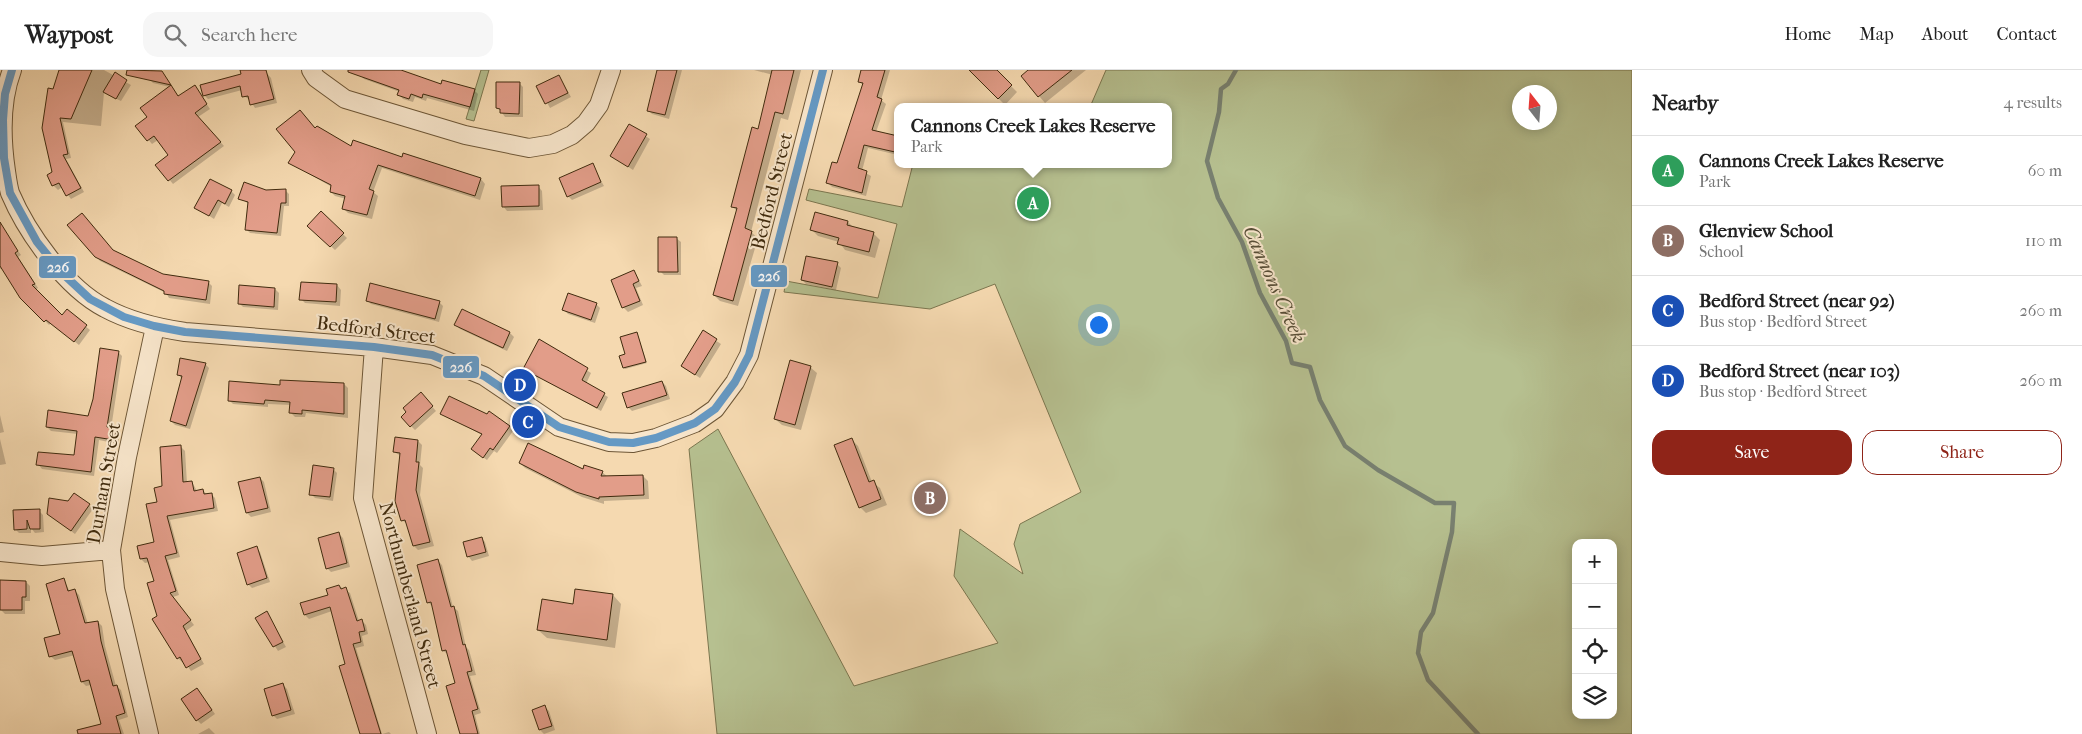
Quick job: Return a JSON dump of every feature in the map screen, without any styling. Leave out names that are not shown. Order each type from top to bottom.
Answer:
[{"type":"street","name":"Bedford Street","points":[[12,70],[6,85],[1,138],[10,192],[47,258],[72,284],[105,308],[155,327],[374,347],[426,354],[454,363],[489,380],[559,427],[609,442],[633,443],[656,438],[695,423],[715,410],[735,382],[749,355],[823,70]]},
{"type":"street","points":[[312,70],[316,78],[345,99],[465,134],[529,148],[553,144],[572,135],[586,123],[599,104],[612,70]]},
{"type":"street","name":"Durham Street","points":[[149,734],[114,589],[111,550],[127,458],[155,327]]},
{"type":"street","name":"Northumberland Street","points":[[374,347],[363,498],[426,734]]},
{"type":"street","points":[[0,552],[42,556],[111,550]]},
{"type":"green space","points":[[481,70],[489,70],[474,121],[466,119]]},
{"type":"green space","points":[[1106,70],[1632,70],[1632,734],[717,734],[689,449],[718,429],[854,686],[998,643],[954,576],[960,529],[1023,574],[1014,544],[1020,524],[1081,492],[995,284],[930,309],[784,292],[786,281],[878,298],[897,224],[806,200],[809,189],[902,207],[912,168],[1172,168],[1172,103],[1092,103]]},
{"type":"building","points":[[59,70],[92,70],[71,119],[60,118],[68,154],[63,155],[81,188],[66,196],[59,183],[52,186],[47,175],[52,172],[42,128],[48,88],[53,89]]},
{"type":"building","points":[[127,70],[162,71],[171,85],[126,75]]},
{"type":"building","points":[[240,70],[266,70],[274,99],[250,105],[248,96],[242,97],[240,86],[203,96],[200,85],[241,74]]},
{"type":"building","points":[[348,70],[401,70],[441,84],[442,80],[475,89],[470,107],[423,94],[422,98],[411,94],[409,99],[397,95],[399,90],[348,72]]},
{"type":"building","points":[[657,70],[677,70],[665,115],[647,111]]},
{"type":"building","points":[[772,70],[794,70],[783,114],[775,112],[745,228],[752,231],[733,301],[713,295],[737,208],[731,207],[752,127],[758,129]]},
{"type":"building","points":[[861,70],[885,70],[877,97],[882,99],[872,130],[894,135],[894,152],[864,145],[858,168],[867,171],[862,193],[826,183],[832,162],[837,163],[863,83],[858,82]]},
{"type":"building","points":[[969,70],[997,70],[1012,85],[998,99]]},
{"type":"building","points":[[1028,70],[1072,70],[1038,97],[1021,76]]},
{"type":"building","points":[[115,72],[127,80],[116,99],[103,92]]},
{"type":"building","points":[[559,75],[568,93],[545,104],[536,86]]},
{"type":"building","points":[[496,82],[520,82],[519,114],[500,113],[500,109],[496,108]]},
{"type":"building","points":[[171,85],[178,96],[195,85],[207,104],[195,113],[221,142],[168,181],[155,165],[168,155],[154,136],[147,141],[135,126],[147,117],[140,108]]},
{"type":"building","points":[[300,110],[315,128],[317,126],[351,146],[353,140],[402,157],[403,153],[481,178],[475,196],[378,165],[369,189],[374,191],[367,215],[342,209],[345,196],[330,192],[331,185],[288,163],[295,152],[276,129]]},
{"type":"building","points":[[629,124],[647,134],[628,167],[610,156]]},
{"type":"building","points":[[593,163],[601,182],[567,197],[559,178]]},
{"type":"building","points":[[210,179],[232,190],[225,204],[218,200],[209,216],[194,208]]},
{"type":"building","points":[[244,182],[266,190],[286,189],[286,203],[281,203],[277,233],[245,230],[248,202],[238,199]]},
{"type":"building","points":[[539,185],[539,206],[502,207],[501,186]]},
{"type":"building","points":[[321,211],[344,233],[330,247],[307,226]]},
{"type":"building","points":[[815,212],[848,221],[847,225],[874,232],[869,252],[837,244],[839,238],[810,230]]},
{"type":"building","points":[[82,213],[113,250],[163,274],[209,281],[206,300],[164,294],[164,291],[95,257],[67,225]]},
{"type":"building","points":[[0,222],[18,251],[15,253],[35,284],[32,285],[62,315],[67,309],[87,325],[74,342],[46,320],[44,322],[20,298],[0,266]]},
{"type":"building","points":[[658,237],[677,237],[678,272],[658,272]]},
{"type":"building","points":[[806,256],[838,262],[832,287],[801,280]]},
{"type":"building","points":[[634,270],[639,281],[633,284],[640,301],[622,308],[611,280]]},
{"type":"building","points":[[301,282],[337,284],[336,302],[299,300]]},
{"type":"building","points":[[370,283],[440,301],[435,319],[366,301]]},
{"type":"building","points":[[239,285],[275,288],[274,307],[238,304]]},
{"type":"building","points":[[568,293],[597,303],[591,320],[562,310]]},
{"type":"building","points":[[462,309],[510,332],[503,348],[454,325]]},
{"type":"building","points":[[703,330],[717,339],[695,375],[681,366]]},
{"type":"building","points":[[637,332],[646,362],[623,368],[619,356],[625,354],[620,337]]},
{"type":"building","points":[[539,339],[588,368],[582,380],[605,393],[597,408],[523,369]]},
{"type":"building","points":[[100,348],[119,351],[107,427],[116,429],[114,440],[95,437],[91,472],[36,465],[38,452],[74,455],[77,431],[46,427],[48,410],[88,416],[93,399]]},
{"type":"building","points":[[180,358],[206,363],[186,426],[170,421],[182,376],[177,375]]},
{"type":"building","points":[[790,360],[811,366],[795,425],[774,419]]},
{"type":"building","points":[[280,380],[344,383],[344,414],[302,410],[302,414],[289,413],[290,402],[265,400],[264,404],[228,401],[229,381],[280,385]]},
{"type":"building","points":[[662,381],[667,395],[627,408],[622,393]]},
{"type":"building","points":[[421,392],[433,406],[410,427],[401,417],[406,412],[403,408]]},
{"type":"building","points":[[449,396],[487,414],[489,411],[510,426],[493,450],[490,448],[483,458],[471,449],[482,434],[440,414]]},
{"type":"building","points":[[395,437],[418,440],[416,462],[419,462],[416,490],[430,542],[413,546],[405,520],[401,521],[395,501],[400,453],[393,452]]},
{"type":"building","points":[[852,438],[869,482],[874,480],[881,499],[859,508],[834,445]]},
{"type":"building","points":[[528,443],[583,469],[584,465],[603,471],[601,476],[643,475],[644,495],[599,497],[599,499],[576,492],[519,463]]},
{"type":"building","points":[[181,445],[183,482],[192,481],[194,491],[203,489],[204,494],[212,493],[214,508],[167,516],[177,553],[165,556],[176,591],[170,593],[191,620],[183,626],[201,659],[186,668],[180,657],[177,659],[152,619],[157,616],[147,583],[154,581],[147,558],[140,559],[137,546],[154,542],[146,504],[157,502],[154,488],[162,486],[160,447]]},
{"type":"building","points":[[313,465],[334,468],[330,497],[309,495]]},
{"type":"building","points":[[260,477],[268,508],[246,513],[238,482]]},
{"type":"building","points":[[74,493],[90,504],[71,531],[47,514],[49,498],[68,501]]},
{"type":"building","points":[[40,509],[40,529],[30,529],[27,520],[27,529],[14,530],[13,510]]},
{"type":"building","points":[[339,532],[347,563],[326,569],[318,538]]},
{"type":"building","points":[[482,537],[486,552],[467,557],[463,542]]},
{"type":"building","points":[[257,546],[267,578],[247,585],[237,553]]},
{"type":"building","points":[[438,559],[451,607],[454,606],[463,645],[465,644],[472,671],[467,672],[478,709],[472,711],[478,734],[460,734],[446,686],[455,683],[446,650],[442,651],[431,602],[427,603],[417,565]]},
{"type":"building","points":[[64,578],[68,591],[75,589],[85,623],[98,621],[101,641],[113,686],[117,685],[125,713],[116,716],[121,734],[78,734],[77,730],[101,724],[89,680],[81,682],[72,651],[49,657],[44,638],[60,634],[46,584]]},
{"type":"building","points":[[0,580],[26,581],[26,597],[22,597],[22,610],[0,610]]},
{"type":"building","points":[[339,585],[341,589],[346,587],[357,621],[362,619],[365,631],[359,632],[361,642],[353,644],[381,734],[360,734],[339,666],[345,664],[330,607],[304,615],[300,603],[328,595],[326,589]]},
{"type":"building","points":[[575,589],[613,594],[607,640],[537,630],[542,599],[573,604]]},
{"type":"building","points":[[267,611],[283,642],[273,647],[255,618]]},
{"type":"building","points":[[283,683],[291,710],[272,716],[264,689]]},
{"type":"building","points":[[197,688],[212,710],[196,721],[181,699]]},
{"type":"building","points":[[545,705],[552,726],[539,730],[532,710]]},
{"type":"waterway","name":"Cannons Creek","points":[[1236,70],[1228,84],[1221,89],[1219,112],[1207,161],[1218,198],[1242,242],[1260,293],[1286,341],[1292,363],[1310,367],[1320,400],[1345,446],[1378,470],[1435,503],[1454,503],[1452,532],[1433,613],[1421,632],[1418,653],[1428,680],[1478,734]]},
{"type":"transit line","name":"226","points":[[12,70],[5,94],[3,120],[4,158],[10,193],[37,242],[62,273],[90,299],[124,317],[154,326],[185,332],[374,347],[432,355],[484,376],[559,427],[609,442],[633,443],[656,438],[695,423],[715,409],[735,382],[749,355],[823,70]]},
{"type":"place","name":"Cannons Creek Lakes Reserve","points":[[1033,203]]},
{"type":"place","name":"Bedford Street (near 103)","points":[[520,385]]},
{"type":"place","name":"Bedford Street (near 92)","points":[[528,422]]},
{"type":"place","name":"Glenview School","points":[[930,498]]}]
